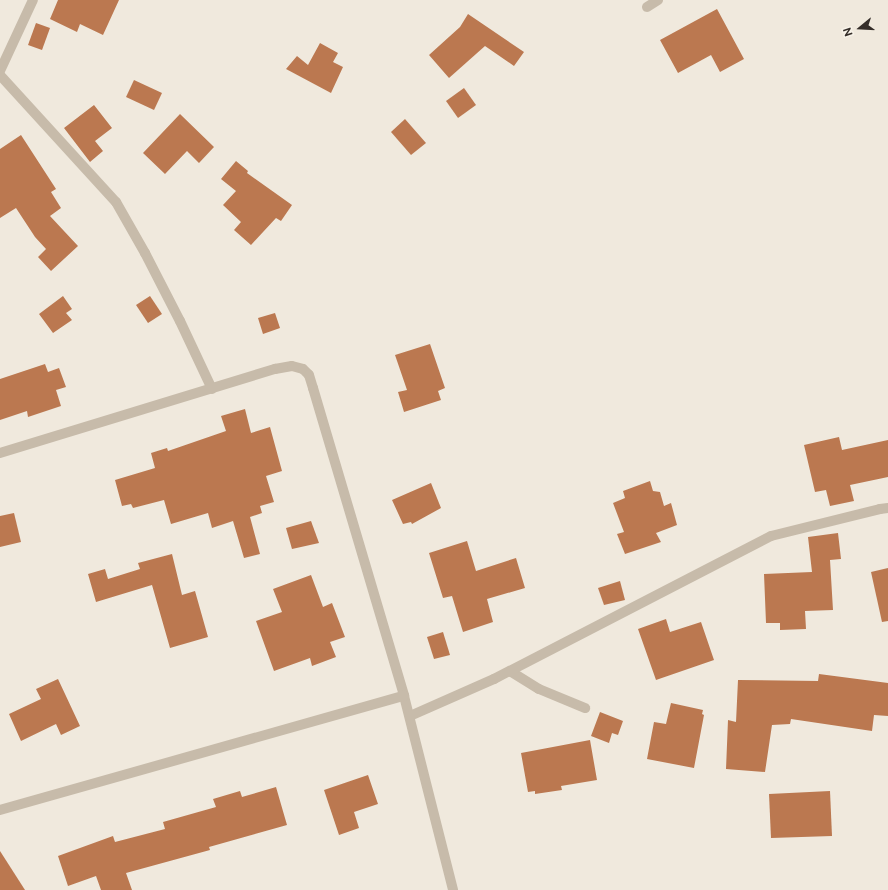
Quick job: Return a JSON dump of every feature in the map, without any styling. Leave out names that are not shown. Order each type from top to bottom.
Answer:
[{"type":"street","points":[[0,71],[33,0]]},
{"type":"street","points":[[647,7],[658,0]]},
{"type":"street","points":[[0,76],[116,202],[166,294],[212,389]]},
{"type":"street","points":[[0,453],[275,369],[292,366],[302,368],[309,375],[410,716],[453,890]]},
{"type":"street","points":[[410,716],[510,671],[771,536],[888,508]]},
{"type":"street","points":[[510,671],[538,690],[585,708]]},
{"type":"street","points":[[0,810],[404,696]]},
{"type":"building","points":[[58,0],[119,0],[103,35],[80,24],[77,32],[50,19]]},
{"type":"building","points":[[717,9],[744,59],[720,72],[711,55],[678,73],[660,40]]},
{"type":"building","points":[[468,14],[524,52],[514,66],[485,46],[449,78],[429,55],[460,27]]},
{"type":"building","points":[[36,23],[50,28],[42,50],[28,45]]},
{"type":"building","points":[[320,43],[338,53],[333,62],[343,67],[331,93],[286,69],[297,56],[308,65]]},
{"type":"building","points":[[134,80],[162,93],[154,110],[126,97]]},
{"type":"building","points":[[464,88],[476,105],[458,118],[446,101]]},
{"type":"building","points":[[94,105],[112,128],[95,141],[103,151],[90,162],[64,128]]},
{"type":"building","points":[[180,114],[214,147],[199,163],[187,151],[165,174],[143,153]]},
{"type":"building","points":[[405,119],[426,143],[411,155],[391,132]]},
{"type":"building","points":[[21,135],[56,189],[51,192],[61,208],[50,216],[78,246],[51,271],[38,257],[46,249],[35,237],[16,208],[0,218],[0,149]]},
{"type":"building","points":[[236,161],[248,171],[247,173],[292,205],[281,221],[276,218],[251,245],[234,230],[241,222],[223,205],[236,191],[221,179]]},
{"type":"building","points":[[63,296],[72,309],[66,313],[72,320],[53,333],[39,314]]},
{"type":"building","points":[[150,296],[162,314],[148,323],[136,305]]},
{"type":"building","points":[[275,313],[280,328],[263,334],[258,318]]},
{"type":"building","points":[[430,344],[445,388],[438,391],[441,400],[404,412],[398,392],[407,390],[395,355]]},
{"type":"building","points":[[45,364],[48,372],[59,368],[66,387],[56,390],[61,406],[28,417],[27,411],[0,420],[0,379]]},
{"type":"building","points":[[245,409],[251,433],[270,427],[282,471],[266,476],[274,502],[260,506],[262,513],[250,517],[260,554],[244,558],[233,521],[212,528],[208,513],[171,524],[164,500],[133,508],[131,504],[122,506],[115,480],[155,468],[151,453],[167,448],[168,451],[226,431],[221,416]]},
{"type":"building","points":[[839,437],[842,450],[888,440],[888,477],[850,485],[854,501],[830,506],[826,490],[815,492],[804,445]]},
{"type":"building","points":[[650,481],[653,491],[660,492],[664,506],[671,503],[677,525],[656,533],[661,542],[625,554],[617,534],[624,532],[613,503],[625,498],[623,491]]},
{"type":"building","points":[[431,483],[441,508],[412,524],[411,522],[403,524],[392,500]]},
{"type":"building","points":[[14,513],[21,542],[0,547],[0,516]]},
{"type":"building","points":[[311,521],[319,543],[292,549],[286,528]]},
{"type":"building","points":[[838,533],[841,559],[830,560],[833,610],[805,611],[806,629],[780,630],[780,623],[766,623],[764,574],[812,572],[808,537]]},
{"type":"building","points":[[467,541],[476,571],[516,558],[525,588],[487,599],[493,622],[463,632],[452,596],[443,598],[429,553]]},
{"type":"building","points":[[172,554],[182,595],[195,591],[208,637],[170,648],[152,585],[96,602],[88,574],[105,569],[108,579],[140,569],[138,563]]},
{"type":"building","points":[[888,568],[888,621],[882,622],[871,572]]},
{"type":"building","points":[[311,575],[323,607],[332,603],[345,637],[330,642],[336,657],[312,666],[310,658],[274,671],[256,621],[282,612],[273,589]]},
{"type":"building","points":[[620,581],[625,600],[604,605],[598,588]]},
{"type":"building","points":[[666,619],[670,632],[701,622],[714,660],[656,680],[638,629]]},
{"type":"building","points":[[443,632],[450,655],[434,659],[427,637]]},
{"type":"building","points":[[819,674],[888,683],[888,716],[874,715],[872,731],[791,719],[790,724],[772,725],[765,772],[726,769],[728,720],[736,722],[738,680],[818,681]]},
{"type":"building","points":[[58,679],[80,726],[61,735],[56,724],[21,741],[9,714],[41,699],[36,689]]},
{"type":"building","points":[[671,703],[703,710],[702,714],[704,715],[694,768],[647,759],[654,722],[666,724]]},
{"type":"building","points":[[600,712],[623,721],[618,735],[612,733],[609,743],[591,736]]},
{"type":"building","points":[[590,740],[597,780],[561,786],[562,790],[535,794],[535,791],[528,792],[521,753]]},
{"type":"building","points":[[368,775],[378,804],[354,812],[359,828],[339,835],[324,790]]},
{"type":"building","points":[[276,787],[287,825],[209,847],[210,850],[126,873],[132,890],[101,890],[96,876],[68,886],[58,856],[113,836],[115,842],[165,829],[163,822],[216,807],[213,799],[240,791],[242,797]]},
{"type":"building","points":[[830,791],[832,836],[771,838],[769,794]]},
{"type":"building","points":[[0,851],[25,890],[0,890]]}]
